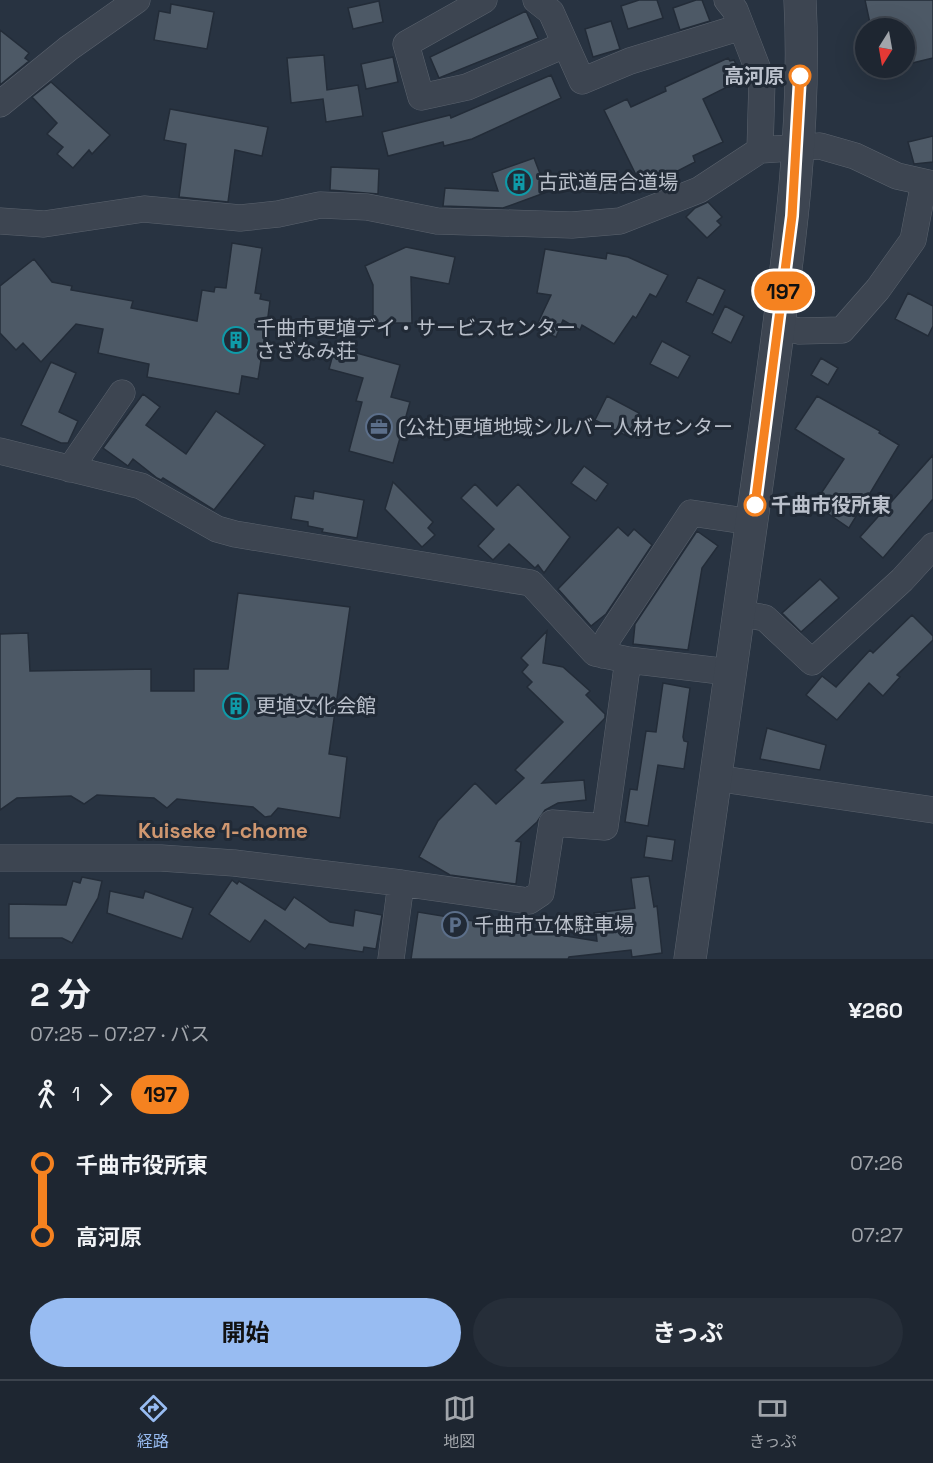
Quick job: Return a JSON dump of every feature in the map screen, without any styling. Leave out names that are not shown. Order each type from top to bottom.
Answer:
[{"type":"street","points":[[484,0],[406,44],[421,97],[467,87],[564,45]]},
{"type":"street","points":[[536,0],[551,12],[582,81],[630,61],[741,27]]},
{"type":"street","points":[[727,0],[735,10],[762,80],[760,150]]},
{"type":"street","points":[[690,959],[778,327],[797,147],[800,0]]},
{"type":"street","points":[[0,104],[69,48],[133,1]]},
{"type":"street","points":[[0,221],[44,224],[144,209],[240,218],[278,214],[320,205],[367,207],[437,221],[572,225],[620,221],[699,190],[760,150],[820,146],[855,156],[897,176],[929,184],[913,240],[878,289],[842,330],[799,331],[778,327]]},
{"type":"street","points":[[70,469],[122,393]]},
{"type":"street","points":[[0,451],[141,486],[217,530],[531,583],[595,653],[615,658],[729,672]]},
{"type":"street","points":[[0,858],[161,858],[234,863],[401,882],[529,901],[537,898],[541,893],[552,824],[605,827],[615,658],[608,638],[691,513],[752,522]]},
{"type":"street","points":[[738,613],[765,618],[812,662],[902,580],[933,546]]},
{"type":"street","points":[[715,778],[933,810]]},
{"type":"street","points":[[391,959],[401,882]]},
{"type":"building","points":[[639,0],[657,0],[663,18],[628,29],[621,6]]},
{"type":"building","points":[[702,0],[710,21],[680,30],[673,8]]},
{"type":"building","points":[[865,0],[933,0],[933,58],[915,62],[915,18],[869,18]]},
{"type":"building","points":[[379,1],[383,22],[353,29],[348,8]]},
{"type":"building","points":[[171,4],[214,12],[207,49],[154,40],[159,11],[170,13]]},
{"type":"building","points":[[526,11],[538,38],[439,78],[430,57]]},
{"type":"building","points":[[611,21],[620,49],[593,57],[585,29]]},
{"type":"building","points":[[0,30],[29,53],[25,58],[29,61],[0,85]]},
{"type":"building","points":[[324,55],[327,90],[358,85],[363,116],[326,122],[323,99],[291,103],[287,58]]},
{"type":"building","points":[[393,57],[398,82],[366,89],[361,64]]},
{"type":"building","points":[[728,58],[730,61],[734,60],[743,79],[703,99],[723,142],[693,156],[695,162],[643,189],[604,110],[627,99],[631,107],[666,91],[665,87]]},
{"type":"building","points":[[551,75],[561,98],[472,139],[444,146],[443,142],[388,156],[382,132],[450,115],[451,118]]},
{"type":"building","points":[[51,82],[110,135],[92,154],[89,150],[73,168],[57,154],[63,147],[47,134],[57,123],[32,97]]},
{"type":"building","points":[[170,109],[268,127],[262,156],[235,150],[228,202],[179,197],[186,144],[164,140]]},
{"type":"building","points":[[933,136],[933,162],[914,164],[908,142]]},
{"type":"building","name":"古武道居合道場","points":[[534,158],[547,192],[503,208],[443,206],[445,188],[498,191],[492,173]]},
{"type":"building","points":[[331,167],[379,169],[378,194],[330,190]]},
{"type":"building","points":[[708,202],[722,217],[717,221],[721,225],[707,238],[686,217],[695,208]]},
{"type":"building","points":[[232,243],[262,248],[255,293],[261,294],[260,299],[270,301],[267,324],[254,324],[266,329],[258,379],[242,376],[239,394],[147,377],[149,364],[98,353],[103,329],[76,324],[41,362],[23,343],[16,350],[0,333],[0,286],[34,259],[52,282],[72,286],[71,290],[133,301],[131,308],[197,321],[202,290],[214,292],[215,287],[226,288]]},
{"type":"building","points":[[406,247],[455,257],[449,284],[411,277],[412,323],[373,323],[373,285],[365,266]]},
{"type":"building","points":[[545,249],[606,259],[607,253],[628,257],[668,275],[656,297],[650,294],[636,318],[633,316],[614,344],[582,325],[580,330],[563,320],[556,337],[535,329],[551,295],[537,293]]},
{"type":"building","points":[[698,277],[725,290],[713,315],[686,302]]},
{"type":"building","points":[[908,293],[933,306],[933,326],[928,336],[895,319]]},
{"type":"building","points":[[725,306],[744,316],[731,343],[712,333]]},
{"type":"building","points":[[662,341],[690,356],[678,378],[650,364]]},
{"type":"building","name":"(公社)更埴地域シルバー人材センター","points":[[335,347],[400,365],[391,397],[410,402],[393,463],[349,451],[362,402],[356,401],[363,378],[329,369]]},
{"type":"building","points":[[821,358],[838,368],[828,385],[811,375]]},
{"type":"building","points":[[51,362],[76,373],[59,412],[78,421],[68,443],[61,443],[21,425]]},
{"type":"building","points":[[143,394],[160,407],[146,425],[186,454],[216,411],[265,445],[214,510],[163,478],[161,480],[157,478],[133,459],[128,466],[103,448]]},
{"type":"building","points":[[607,396],[639,413],[627,436],[595,420]]},
{"type":"building","points":[[817,396],[880,431],[879,433],[899,445],[849,528],[814,504],[844,459],[795,429]]},
{"type":"building","points":[[933,455],[933,499],[883,558],[860,537]]},
{"type":"building","points":[[584,466],[608,484],[596,501],[571,483]]},
{"type":"building","points":[[393,482],[433,522],[428,528],[435,535],[422,547],[385,509]]},
{"type":"building","points":[[475,484],[497,506],[518,484],[570,537],[544,573],[538,565],[535,568],[509,544],[493,560],[478,546],[494,529],[461,498]]},
{"type":"building","points":[[314,491],[364,500],[357,538],[322,532],[323,529],[308,526],[308,522],[291,519],[295,496],[313,499]]},
{"type":"building","points":[[618,527],[628,536],[634,529],[652,545],[606,614],[591,626],[558,589]]},
{"type":"building","points":[[697,531],[718,546],[702,568],[688,650],[633,644],[635,624]]},
{"type":"building","points":[[820,579],[839,598],[801,632],[782,613]]},
{"type":"building","name":"更埴文化会館","points":[[238,593],[350,607],[329,754],[347,757],[340,818],[278,808],[271,816],[265,817],[253,807],[177,799],[167,808],[154,798],[97,795],[84,804],[71,796],[17,798],[0,810],[0,634],[28,633],[30,671],[151,669],[151,691],[194,691],[194,669],[228,669]]},
{"type":"building","points":[[912,615],[933,636],[933,640],[897,675],[900,677],[883,696],[869,683],[837,720],[806,695],[822,676],[836,687],[870,650],[873,653]]},
{"type":"building","points":[[547,631],[543,663],[563,667],[590,691],[586,695],[605,714],[605,718],[542,783],[584,780],[586,800],[558,803],[545,810],[537,822],[516,841],[521,842],[516,884],[450,875],[419,857],[438,821],[475,783],[496,804],[524,778],[515,770],[563,722],[527,687],[532,682],[522,672],[528,665],[521,658]]},
{"type":"building","points":[[663,683],[690,688],[683,737],[684,741],[688,742],[684,769],[658,765],[648,826],[625,822],[630,789],[637,790],[646,731],[656,732]]},
{"type":"building","points":[[767,728],[826,745],[820,770],[760,759]]},
{"type":"building","points":[[647,836],[675,840],[672,861],[644,857]]},
{"type":"building","points":[[649,876],[654,907],[657,906],[662,953],[632,957],[631,950],[569,957],[568,959],[411,959],[418,912],[597,941],[594,913],[635,908],[631,878]]},
{"type":"building","points":[[82,877],[102,881],[98,898],[72,943],[62,938],[9,938],[9,904],[66,905],[73,881],[80,883]]},
{"type":"building","points":[[232,880],[237,884],[239,881],[285,910],[294,897],[330,922],[353,926],[355,910],[382,915],[376,949],[364,947],[363,952],[309,944],[305,949],[265,920],[250,942],[209,914]]},
{"type":"building","points":[[110,891],[143,898],[145,891],[193,908],[182,939],[107,913]]},
{"type":"bus line","name":"197","points":[[755,505],[792,216],[800,76]]},
{"type":"place","name":"高河原","points":[[800,76]]},
{"type":"place","name":"古武道居合道場","points":[[519,182]]},
{"type":"place","name":"千曲市更埴デイ・サービスセンター さざなみ荘","points":[[236,340]]},
{"type":"place","name":"(公社)更埴地域シルバー人材センター","points":[[379,427]]},
{"type":"place","name":"千曲市役所東","points":[[755,505]]},
{"type":"place","name":"更埴文化会館","points":[[236,706]]},
{"type":"place","name":"千曲市立体駐車場","points":[[455,925]]},
{"type":"district","name":"Kuiseke 1-chome","points":[[223,831]]}]
